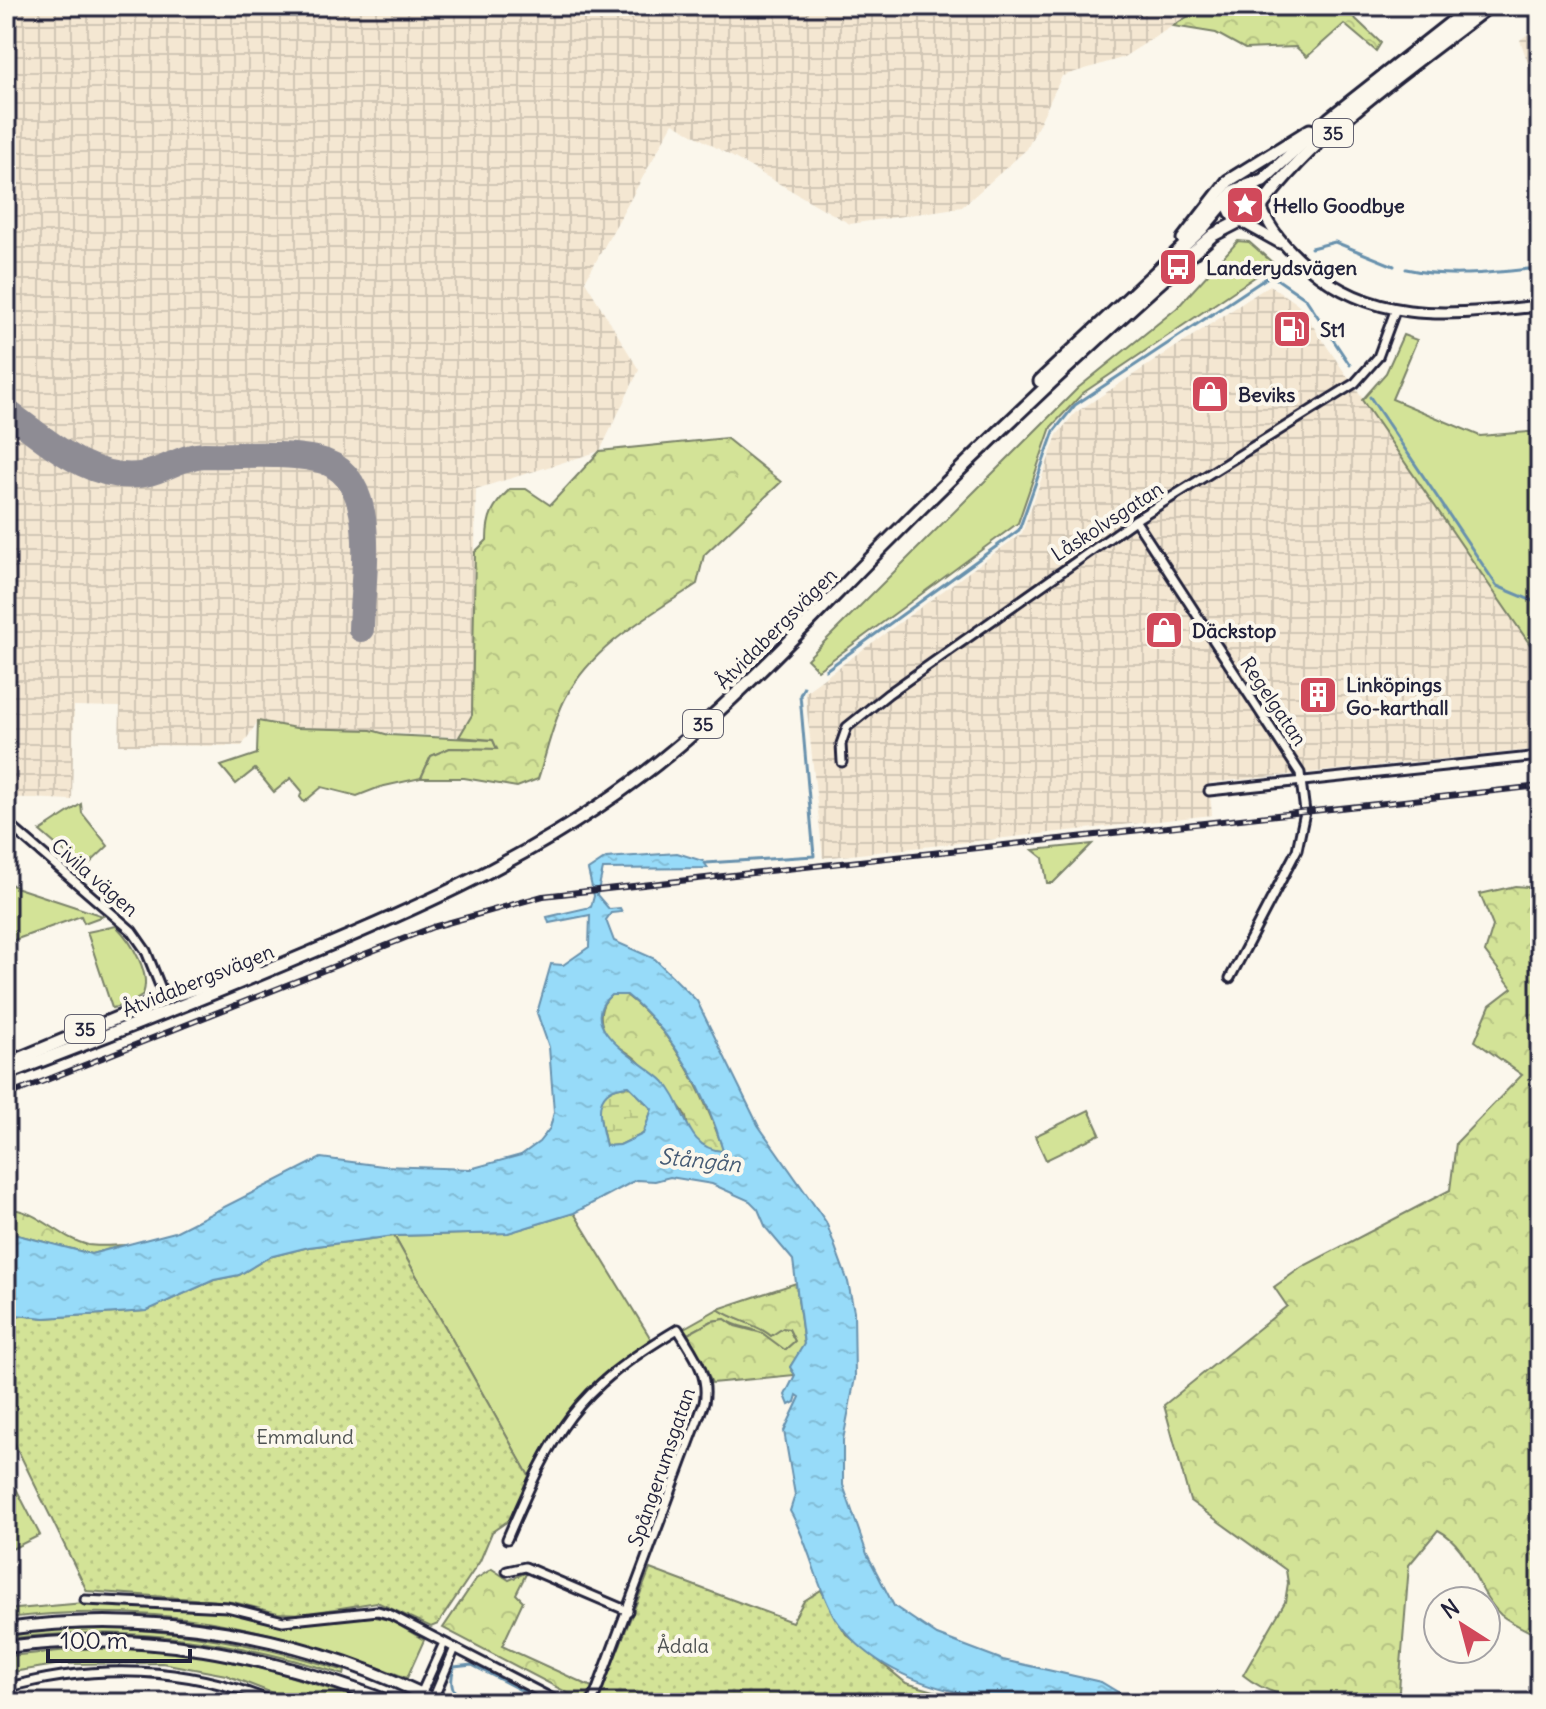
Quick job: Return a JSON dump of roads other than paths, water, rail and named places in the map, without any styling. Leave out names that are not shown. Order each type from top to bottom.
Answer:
[{"type":"main road","name":"Åtvidabergsvägen","points":[[1247,187],[1263,180],[1330,118],[1472,6]]},
{"type":"main road","name":"35","points":[[1241,222],[1254,220],[1289,173],[1331,134],[1489,6]]},
{"type":"main road","name":"Åtvidabergsvägen","points":[[1162,264],[1228,181],[1330,118]]},
{"type":"main road","name":"35","points":[[1227,203],[1234,191],[1247,187]]},
{"type":"main road","points":[[1247,187],[1258,192],[1262,207]]},
{"type":"main road","name":"Åtvidabergsvägen","points":[[1024,404],[1044,376],[1227,203]]},
{"type":"main road","points":[[1227,203],[1228,213],[1241,222]]},
{"type":"main road","name":"Åtvidabergsvägen","points":[[6,1074],[430,903],[521,855],[600,806],[657,764],[730,699],[1024,404],[1213,235],[1241,222]]},
{"type":"main road","name":"Åtvidabergsvägen","points":[[6,1064],[165,998],[313,952]]},
{"type":"main road","points":[[6,1629],[99,1621],[167,1624],[229,1633],[333,1660],[435,1702]]},
{"type":"main road","points":[[6,1647],[51,1642],[114,1641],[223,1651],[272,1661],[393,1703]]},
{"type":"street","points":[[1262,207],[1289,250]]},
{"type":"street","points":[[1241,222],[1289,250],[1327,282],[1351,295],[1395,311],[1436,314],[1540,306]]},
{"type":"street","name":"Låskolvsgatan","points":[[842,762],[842,736],[855,719],[980,627],[1135,520],[1355,383],[1378,357],[1395,311]]},
{"type":"street","name":"Regelgatan","points":[[1135,520],[1294,759],[1301,782],[1304,824],[1297,850],[1230,978]]},
{"type":"street","points":[[1209,791],[1540,756]]},
{"type":"street","name":"Civila vägen","points":[[6,822],[132,931],[146,951],[170,1010]]},
{"type":"street","name":"Spångerumsgatan","points":[[507,1539],[550,1442],[572,1412],[618,1367],[678,1329],[704,1374],[707,1389],[592,1703]]},
{"type":"street","points":[[507,1571],[525,1567],[628,1611]]},
{"type":"street","points":[[85,1600],[227,1607],[293,1621],[378,1611],[561,1703]]},
{"type":"street","points":[[419,1698],[444,1643]]},
{"type":"street","points":[[435,1702],[455,1648]]},
{"type":"street","points":[[6,1688],[75,1674],[147,1672],[221,1684],[275,1703]]},
{"type":"water","name":"Stångån","points":[[677,853],[703,861],[708,868],[603,869],[597,895],[609,909],[620,908],[622,912],[611,913],[606,920],[614,941],[655,959],[697,1001],[758,1125],[826,1222],[848,1282],[854,1311],[855,1378],[843,1440],[843,1485],[867,1554],[894,1606],[937,1635],[1003,1660],[1101,1682],[1136,1703],[1012,1700],[970,1695],[930,1685],[894,1670],[862,1648],[835,1618],[790,1511],[795,1495],[784,1431],[800,1397],[797,1395],[795,1402],[789,1405],[785,1395],[795,1375],[790,1367],[804,1344],[793,1260],[766,1228],[758,1209],[750,1201],[712,1184],[670,1177],[655,1181],[636,1180],[574,1213],[508,1233],[394,1236],[309,1247],[269,1257],[239,1275],[214,1280],[146,1311],[45,1318],[6,1314],[6,1232],[91,1254],[175,1232],[321,1158],[383,1166],[470,1169],[521,1155],[539,1142],[550,1128],[554,1112],[549,1047],[537,1013],[551,964],[563,965],[589,947],[590,915],[549,923],[547,917],[591,907],[594,896],[588,870],[606,858]],"holes":[[[611,995],[627,995],[674,1046],[708,1108],[723,1151],[700,1143],[663,1081],[605,1032],[600,1020],[601,1007]],[[629,1086],[652,1109],[643,1134],[620,1145],[606,1146],[600,1116],[603,1099],[616,1088]]]},
{"type":"waterway","points":[[1311,248],[1335,242],[1394,266]]},
{"type":"waterway","points":[[1406,269],[1456,274],[1540,268]]},
{"type":"waterway","points":[[826,670],[1019,530],[1054,431],[1075,405],[1271,275],[1306,299],[1350,365]]},
{"type":"waterway","points":[[1370,397],[1497,586],[1540,604]]},
{"type":"waterway","points":[[706,863],[814,856],[800,695],[804,687]]},
{"type":"waterway","points":[[468,1703],[453,1688],[454,1667],[472,1665],[546,1703]]},
{"type":"railway","points":[[6,1096],[433,927],[543,896],[1540,786]]},
{"type":"place","name":"Hello Goodbye","points":[[1245,205]]},
{"type":"place","name":"Landerydsvägen","points":[[1178,267]]},
{"type":"place","name":"St1","points":[[1292,329]]},
{"type":"place","name":"Beviks","points":[[1210,394]]},
{"type":"place","name":"Däckstop","points":[[1164,630]]},
{"type":"place","name":"Linköpings Go-karthall","points":[[1318,695]]},
{"type":"park label","name":"Emmalund","points":[[305,1436]]},
{"type":"park label","name":"Ådala","points":[[683,1645]]}]
